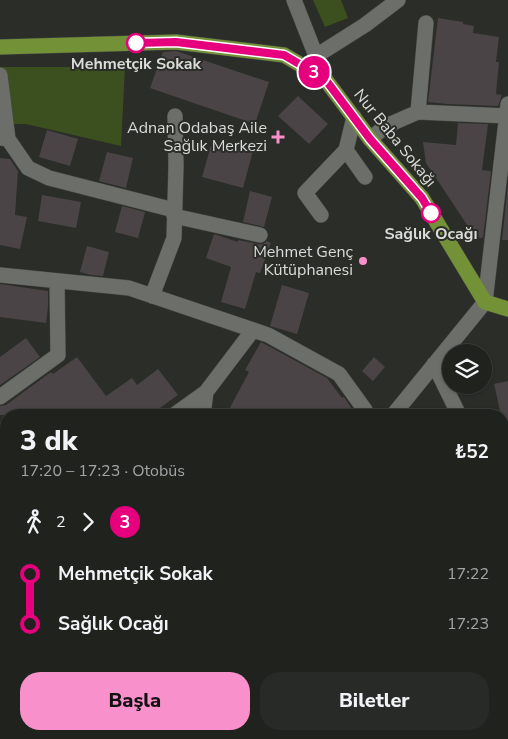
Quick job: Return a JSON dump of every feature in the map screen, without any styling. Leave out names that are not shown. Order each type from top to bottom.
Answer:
[{"type":"main road","points":[[0,46],[176,42],[284,55],[325,79]]},
{"type":"main road","name":"Nur Baba Sokağı","points":[[325,79],[370,139],[422,198],[485,302]]},
{"type":"main road","points":[[485,302],[508,309]]},
{"type":"street","points":[[294,0],[325,79]]},
{"type":"street","points":[[316,56],[398,0]]},
{"type":"street","points":[[418,112],[426,23]]},
{"type":"street","points":[[0,75],[4,139],[28,168],[49,178],[260,235]]},
{"type":"street","points":[[370,139],[386,126],[418,112],[508,112],[485,302],[398,409]]},
{"type":"street","points":[[152,296],[174,238],[175,116]]},
{"type":"street","points":[[321,214],[305,193],[346,150],[354,116]]},
{"type":"street","points":[[346,150],[365,177]]},
{"type":"street","points":[[0,275],[129,288],[268,335],[339,374],[364,409]]},
{"type":"street","points":[[0,398],[58,355],[57,281]]},
{"type":"street","points":[[485,302],[508,315]]},
{"type":"street","points":[[182,409],[206,392],[253,330]]},
{"type":"street","points":[[434,364],[456,409]]},
{"type":"street","points":[[204,409],[206,392]]},
{"type":"green space","points":[[313,0],[341,0],[348,18],[325,27]]},
{"type":"green space","points":[[0,67],[125,67],[121,146],[26,124],[0,124]]},
{"type":"building","points":[[438,18],[463,22],[463,24],[474,26],[473,33],[499,37],[496,62],[499,62],[496,94],[502,95],[498,106],[428,102]]},
{"type":"building","points":[[176,51],[269,82],[255,124],[150,88],[163,52]]},
{"type":"building","points":[[298,96],[328,124],[309,144],[278,116]]},
{"type":"building","points":[[458,123],[488,124],[482,170],[491,171],[483,238],[475,237],[426,163],[423,142],[456,145]]},
{"type":"building","points":[[47,130],[78,139],[70,166],[39,157]]},
{"type":"building","points":[[256,140],[243,188],[202,177],[212,142],[246,151]]},
{"type":"building","points":[[107,152],[133,158],[126,188],[99,181]]},
{"type":"building","points":[[0,158],[10,159],[18,171],[15,215],[27,217],[20,249],[0,245]]},
{"type":"building","points":[[508,185],[508,240],[502,240]]},
{"type":"building","points":[[250,191],[272,197],[264,227],[243,222]]},
{"type":"building","points":[[42,195],[81,202],[76,228],[38,221]]},
{"type":"building","points":[[122,206],[145,212],[138,238],[115,232]]},
{"type":"building","points":[[214,234],[238,242],[238,240],[258,244],[263,244],[267,241],[271,243],[260,273],[256,272],[245,309],[221,302],[231,267],[206,258]]},
{"type":"building","points":[[87,246],[109,252],[103,276],[80,272]]},
{"type":"building","points":[[0,284],[48,291],[46,323],[0,317]]},
{"type":"building","points":[[282,285],[309,293],[297,334],[270,326]]},
{"type":"building","points":[[26,338],[40,357],[0,385],[0,357]]},
{"type":"building","points":[[261,342],[327,378],[352,409],[229,409],[249,372],[245,370]]},
{"type":"building","points":[[77,357],[106,396],[132,378],[137,385],[158,369],[178,395],[158,409],[0,409],[0,406],[6,405],[51,372],[53,374]]},
{"type":"building","points":[[374,357],[385,367],[373,381],[362,371]]},
{"type":"building","points":[[508,381],[508,409],[500,409],[494,384]]},
{"type":"bus line","name":"3","points":[[136,43],[176,42],[284,55],[325,79],[370,139],[422,198],[431,213]]},
{"type":"place","name":"Mehmetçik Sokak","points":[[136,43]]},
{"type":"place","name":"Adnan Odabaş Aile Sağlık Merkezi","points":[[278,137]]},
{"type":"place","name":"Sağlık Ocağı","points":[[431,213]]},
{"type":"place","name":"Mehmet Genç Kütüphanesi","points":[[363,261]]}]
